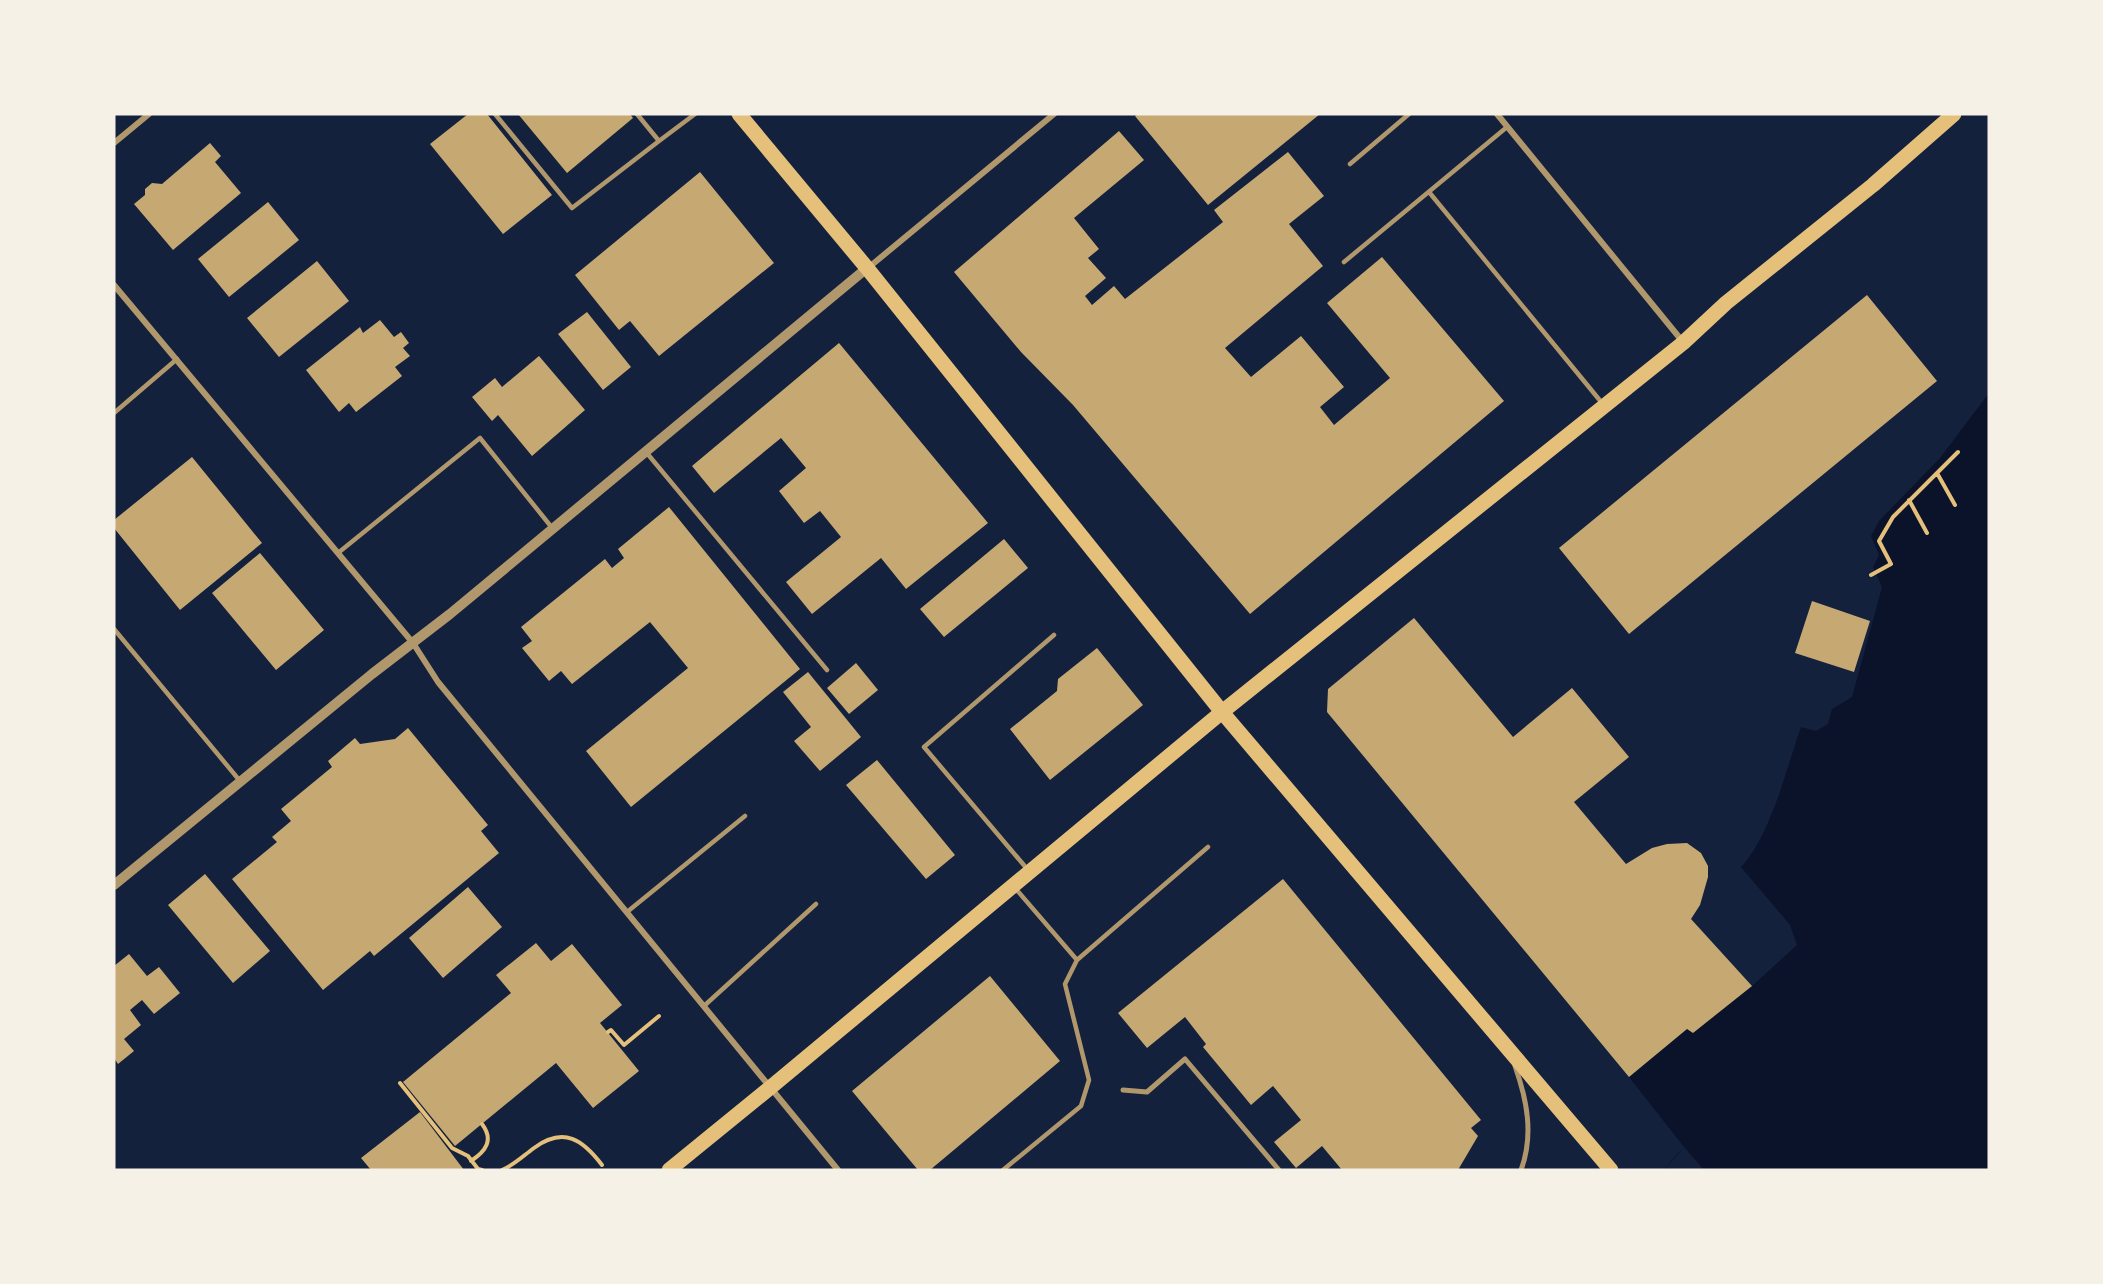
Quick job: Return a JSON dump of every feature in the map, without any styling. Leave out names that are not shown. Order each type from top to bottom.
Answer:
[{"type":"main road","points":[[739,114],[867,268],[1222,712],[1611,1170]]},
{"type":"main road","points":[[669,1170],[771,1088],[1222,712],[1683,343],[1726,303],[1873,184],[1954,114]]},
{"type":"street","points":[[114,143],[149,114]]},
{"type":"street","points":[[114,885],[553,529],[1054,114]]},
{"type":"street","points":[[1497,114],[1683,343]]},
{"type":"street","points":[[114,285],[413,643],[438,682],[838,1170]]},
{"type":"street","points":[[1511,1053],[1524,1093],[1528,1116],[1526,1157],[1521,1170]]},
{"type":"street","points":[[1123,1090],[1147,1092],[1185,1059],[1279,1170]]},
{"type":"lane","points":[[495,114],[572,208],[695,114]]},
{"type":"lane","points":[[637,114],[659,141]]},
{"type":"lane","points":[[1350,164],[1409,114]]},
{"type":"lane","points":[[1344,262],[1507,127]]},
{"type":"lane","points":[[1429,192],[1605,406]]},
{"type":"lane","points":[[114,413],[177,359]]},
{"type":"lane","points":[[338,553],[480,438],[553,529]]},
{"type":"lane","points":[[646,452],[827,670]]},
{"type":"lane","points":[[114,628],[240,781]]},
{"type":"lane","points":[[1029,872],[924,747],[1054,635]]},
{"type":"lane","points":[[627,912],[745,816]]},
{"type":"lane","points":[[1004,1170],[1081,1106],[1089,1080],[1065,984],[1077,960],[1208,847]]},
{"type":"lane","points":[[1013,886],[1077,960]]},
{"type":"lane","points":[[704,1006],[816,904]]},
{"type":"path","points":[[1871,575],[1891,564],[1879,541],[1893,517],[1958,452]]},
{"type":"path","points":[[1937,473],[1955,505]]},
{"type":"path","points":[[1909,500],[1927,533]]},
{"type":"path","points":[[608,1032],[611,1030],[624,1046],[659,1016]]},
{"type":"path","points":[[400,1083],[452,1148],[468,1156],[482,1170]]},
{"type":"path","points":[[483,1124],[489,1139]]},
{"type":"path","points":[[471,1161],[482,1152],[495,1132]]},
{"type":"path","points":[[502,1170],[549,1139],[565,1137],[591,1150],[602,1165]]},
{"type":"water","points":[[1989,393],[1989,1170],[1663,1170],[1684,1147],[1629,1077],[1687,1029],[1693,1033],[1752,986],[1797,945],[1790,925],[1741,867],[1752,854],[1769,820],[1801,727],[1816,731],[1828,724],[1832,709],[1852,697],[1882,587],[1873,567],[1879,555],[1871,536],[1879,521],[1940,458]]},
{"type":"pier","points":[[1684,1147],[1704,1170],[1663,1170],[1676,1157]]},
{"type":"building","points":[[468,114],[487,114],[552,195],[503,234],[430,144]]},
{"type":"building","points":[[518,114],[630,114],[633,118],[567,173]]},
{"type":"building","points":[[1138,114],[1320,114],[1208,205],[1135,116]]},
{"type":"building","points":[[1119,131],[1144,160],[1074,218],[1099,249],[1088,258],[1106,278],[1085,296],[1092,305],[1114,286],[1125,299],[1223,222],[1214,210],[1288,152],[1324,196],[1289,224],[1323,266],[1225,348],[1251,377],[1301,336],[1344,387],[1320,407],[1334,425],[1390,378],[1327,303],[1382,257],[1504,401],[1250,614],[1073,405],[1021,352],[954,272]]},
{"type":"building","points":[[210,143],[221,156],[215,162],[241,193],[173,250],[134,204],[145,195],[145,189],[152,183],[162,184]]},
{"type":"building","points":[[700,172],[774,263],[659,356],[630,321],[619,330],[575,275]]},
{"type":"building","points":[[268,202],[299,240],[229,297],[198,259]]},
{"type":"building","points":[[317,261],[349,301],[279,357],[247,318]]},
{"type":"building","points":[[1867,295],[1937,381],[1629,634],[1559,548]]},
{"type":"building","points":[[587,312],[631,367],[603,390],[558,334]]},
{"type":"building","points":[[380,320],[394,337],[401,332],[409,343],[403,348],[410,356],[395,367],[402,376],[356,412],[349,403],[339,412],[306,370],[360,327],[363,333]]},
{"type":"building","points":[[839,343],[988,523],[906,589],[881,558],[812,614],[786,582],[841,537],[820,511],[804,523],[779,491],[806,468],[781,438],[714,493],[692,466]]},
{"type":"building","points":[[539,356],[585,410],[532,456],[498,415],[492,421],[472,397],[495,378],[502,387]]},
{"type":"building","points":[[192,457],[262,543],[180,610],[114,528],[114,520]]},
{"type":"building","points":[[669,507],[800,669],[631,807],[586,751],[688,668],[650,622],[572,684],[561,671],[549,681],[522,648],[532,641],[521,627],[605,559],[612,568],[624,558],[618,549]]},
{"type":"building","points":[[1004,539],[1028,568],[944,637],[920,609]]},
{"type":"building","points":[[260,553],[324,630],[276,670],[212,593]]},
{"type":"building","points":[[1812,601],[1870,621],[1854,672],[1795,653]]},
{"type":"building","points":[[1414,618],[1513,737],[1572,688],[1629,757],[1574,802],[1626,864],[1652,848],[1667,844],[1687,843],[1701,853],[1708,866],[1708,877],[1700,905],[1691,919],[1752,986],[1693,1033],[1687,1029],[1629,1077],[1327,712],[1328,689]]},
{"type":"building","points":[[1097,648],[1143,705],[1050,780],[1010,729],[1057,691],[1058,679]]},
{"type":"building","points":[[856,663],[878,690],[849,714],[827,688]]},
{"type":"building","points":[[808,672],[861,737],[820,771],[794,741],[811,727],[783,692]]},
{"type":"building","points":[[408,728],[488,825],[481,831],[499,853],[374,956],[370,951],[323,990],[232,879],[277,842],[272,837],[291,821],[281,809],[332,767],[328,761],[355,738],[360,744],[395,739]]},
{"type":"building","points":[[877,760],[955,855],[926,879],[846,785]]},
{"type":"building","points":[[205,874],[270,951],[233,983],[168,905]]},
{"type":"building","points":[[1283,879],[1481,1120],[1471,1128],[1478,1136],[1458,1170],[1342,1170],[1322,1146],[1296,1168],[1274,1142],[1301,1120],[1273,1086],[1251,1105],[1203,1047],[1206,1044],[1185,1017],[1147,1048],[1118,1013]]},
{"type":"building","points":[[468,887],[502,927],[443,978],[409,938]]},
{"type":"building","points":[[536,943],[551,961],[572,944],[622,1005],[600,1023],[639,1071],[593,1108],[556,1063],[455,1146],[403,1082],[511,993],[496,975]]},
{"type":"building","points":[[129,954],[147,976],[159,967],[180,993],[154,1014],[142,1000],[130,1010],[141,1025],[124,1039],[134,1051],[118,1064],[114,1058],[114,966]]},
{"type":"building","points":[[990,976],[1060,1061],[930,1170],[918,1170],[852,1091]]},
{"type":"building","points":[[420,1112],[464,1170],[371,1170],[361,1158]]}]
